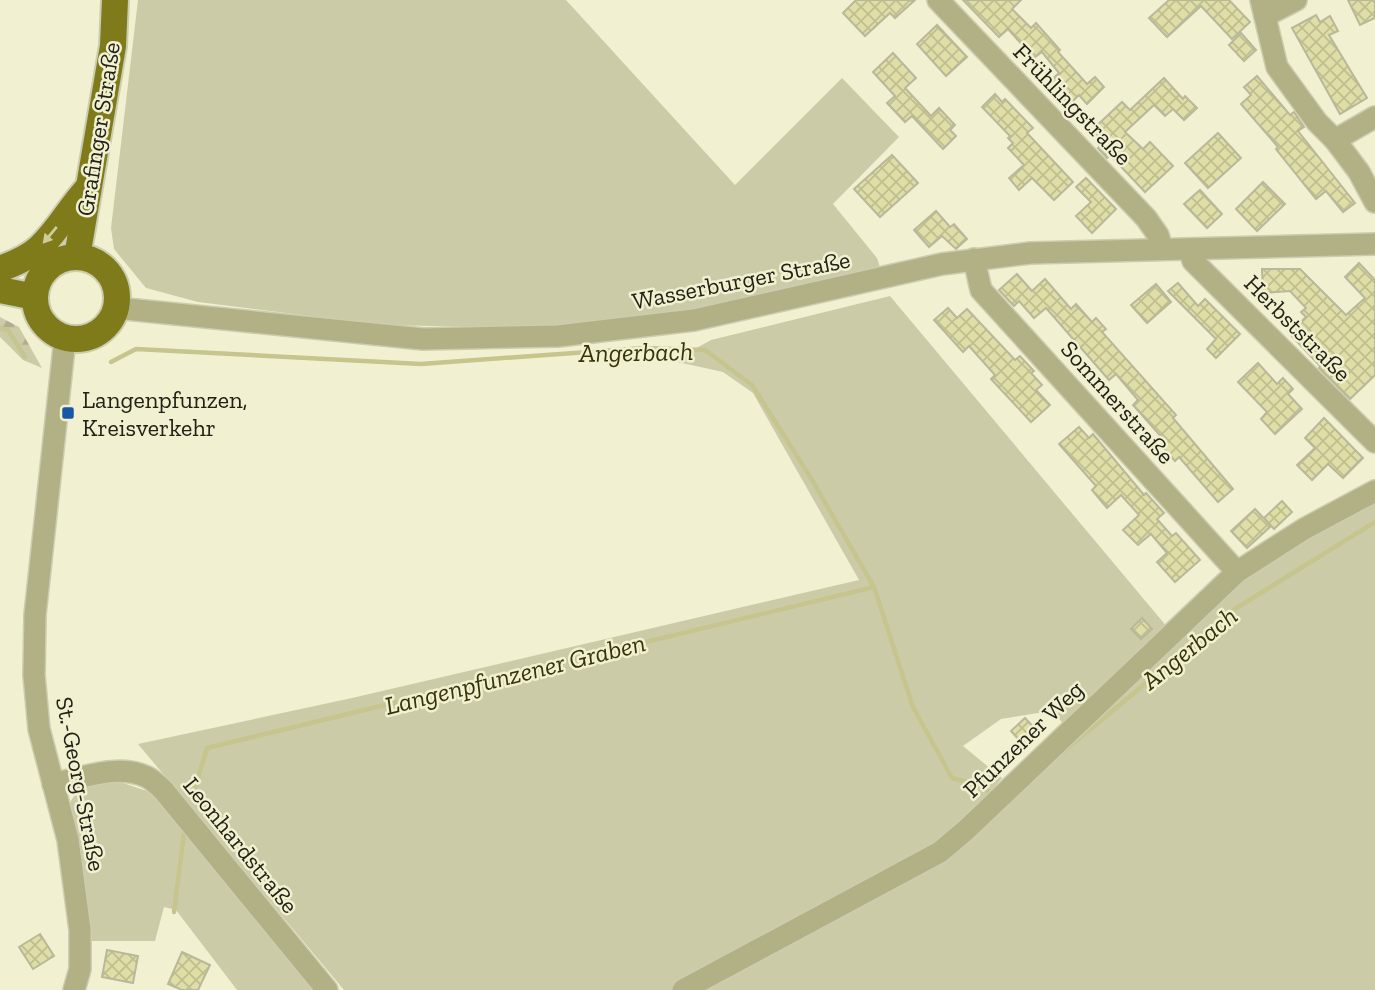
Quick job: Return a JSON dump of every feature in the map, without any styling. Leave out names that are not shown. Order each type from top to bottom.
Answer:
[{"type":"main road","name":"Grafinger Straße","points":[[77,257],[113,46],[115,0]]},
{"type":"main road","points":[[0,270],[38,249],[56,229],[72,204],[89,187]]},
{"type":"main road","points":[[77,257],[89,259],[108,273],[114,284],[116,308],[111,320],[102,330],[78,339],[65,338],[43,323],[35,297],[37,284],[43,273],[53,264],[77,257]]},
{"type":"main road","points":[[0,290],[35,297]]},
{"type":"street","name":"Frühlingstraße","points":[[938,0],[1146,218],[1158,235],[1162,248]]},
{"type":"street","points":[[1296,0],[1263,8],[1277,66],[1317,122],[1335,140],[1359,172],[1375,202]]},
{"type":"street","points":[[1335,140],[1375,117]]},
{"type":"street","name":"Wasserburger Straße","points":[[116,308],[423,339],[558,336],[694,320],[974,259],[1030,253],[1162,248],[1375,244]]},
{"type":"street","name":"Herbststraße","points":[[1189,249],[1194,261],[1375,442]]},
{"type":"street","name":"Sommerstraße","points":[[974,259],[981,290],[1237,572]]},
{"type":"street","name":"St.-Georg-Straße","points":[[65,338],[35,615],[34,675],[39,729],[68,840],[80,930],[80,969],[75,990]]},
{"type":"street","name":"Pfunzener Weg","points":[[682,990],[940,852],[1237,572],[1304,529],[1375,492]]},
{"type":"street","name":"Leonhardstraße","points":[[53,784],[111,772],[130,771],[148,777],[164,791],[327,990]]},
{"type":"green space","points":[[138,0],[566,0],[735,185],[842,78],[899,137],[833,204],[877,258],[881,270],[756,299],[629,321],[533,328],[383,325],[198,302],[146,288],[114,249],[111,228]]},
{"type":"green space","points":[[890,296],[1168,628],[1065,725],[1051,711],[1001,719],[963,746],[1002,778],[959,829],[937,846],[672,990],[344,990],[138,744],[352,698],[859,580],[753,393],[723,372],[673,361],[711,340]]},
{"type":"green space","points":[[0,317],[19,327],[42,368],[23,360],[0,337]]},
{"type":"green space","points":[[1375,501],[1375,990],[694,990],[915,869],[1242,578],[1302,538]]},
{"type":"green space","points":[[114,780],[147,791],[171,812],[316,990],[237,990],[176,910],[164,907],[155,941],[86,941],[69,804],[78,790]]},
{"type":"building","points":[[856,0],[915,0],[895,18],[890,13],[865,36],[843,13]]},
{"type":"building","points":[[963,0],[1021,0],[1012,9],[1031,28],[1036,23],[1087,84],[1095,77],[1104,87],[1087,104],[1079,95],[1069,105],[1048,83],[1059,73],[1042,52],[1034,58],[1008,29],[999,37]]},
{"type":"building","points":[[1169,0],[1229,0],[1250,22],[1232,39],[1201,6],[1167,37],[1149,18]]},
{"type":"building","points":[[1348,0],[1375,0],[1375,18],[1360,25]]},
{"type":"building","points":[[1316,15],[1320,22],[1330,16],[1338,31],[1329,35],[1367,98],[1340,114],[1292,28]]},
{"type":"building","points":[[937,25],[967,57],[946,76],[917,44]]},
{"type":"building","points":[[1241,33],[1256,50],[1244,61],[1229,45]]},
{"type":"building","points":[[893,53],[916,78],[905,88],[931,116],[939,108],[955,125],[950,130],[956,136],[943,149],[912,116],[905,122],[887,103],[895,96],[873,72]]},
{"type":"building","points":[[1257,76],[1290,115],[1294,112],[1304,127],[1298,131],[1355,203],[1343,212],[1326,191],[1316,199],[1276,149],[1278,147],[1241,104],[1251,95],[1244,87]]},
{"type":"building","points":[[1164,78],[1183,99],[1185,96],[1197,108],[1184,120],[1173,109],[1165,116],[1154,105],[1125,132],[1143,149],[1150,142],[1173,166],[1145,192],[1110,155],[1107,158],[1098,148],[1103,143],[1091,131],[1122,102],[1130,110]]},
{"type":"building","points":[[995,94],[1002,102],[1005,99],[1033,128],[1027,133],[1073,182],[1054,200],[1032,178],[1019,190],[1009,178],[1024,165],[1008,148],[1013,143],[1008,138],[1010,136],[982,107]]},
{"type":"building","points":[[1218,133],[1241,158],[1208,188],[1185,163]]},
{"type":"building","points":[[892,155],[918,183],[880,217],[854,189]]},
{"type":"building","points":[[1086,178],[1116,209],[1092,233],[1076,216],[1091,202],[1076,187]]},
{"type":"building","points":[[1263,182],[1285,204],[1257,231],[1236,209]]},
{"type":"building","points":[[1200,190],[1222,214],[1207,228],[1184,204]]},
{"type":"building","points":[[936,211],[950,227],[954,224],[967,239],[956,249],[942,236],[929,247],[914,230]]},
{"type":"building","points":[[1359,263],[1375,280],[1375,375],[1350,399],[1289,333],[1306,317],[1301,312],[1306,308],[1290,291],[1263,293],[1262,269],[1300,269],[1346,315],[1365,298],[1345,277]]},
{"type":"building","points":[[1017,274],[1032,291],[1045,279],[1071,309],[1076,304],[1092,322],[1096,318],[1106,329],[1102,332],[1176,415],[1173,418],[1233,489],[1218,502],[1179,457],[1175,461],[1161,445],[1165,441],[1133,405],[1138,400],[1116,374],[1109,380],[1046,308],[1034,318],[1019,301],[1014,306],[999,290]]},
{"type":"building","points":[[1178,283],[1198,306],[1205,299],[1240,334],[1216,358],[1207,349],[1216,339],[1168,291]]},
{"type":"building","points":[[1156,284],[1171,302],[1147,323],[1131,305]]},
{"type":"building","points":[[948,308],[957,318],[967,309],[1015,360],[1020,356],[1034,371],[1031,373],[1042,385],[1036,390],[1050,405],[1031,422],[991,379],[995,375],[969,346],[963,352],[934,320]]},
{"type":"building","points":[[1258,363],[1277,384],[1283,378],[1293,389],[1288,394],[1302,409],[1275,434],[1261,419],[1267,412],[1238,382]]},
{"type":"building","points":[[1324,418],[1363,458],[1343,478],[1328,464],[1312,480],[1297,465],[1315,448],[1305,438]]},
{"type":"building","points":[[1079,427],[1089,438],[1093,434],[1144,495],[1146,493],[1164,513],[1157,519],[1172,536],[1176,533],[1200,560],[1175,582],[1157,562],[1167,553],[1151,534],[1138,545],[1123,530],[1139,515],[1121,495],[1107,508],[1092,490],[1096,486],[1059,444]]},
{"type":"building","points":[[1282,501],[1292,512],[1274,529],[1264,518]]},
{"type":"building","points":[[1255,509],[1271,526],[1247,548],[1231,531]]},
{"type":"building","points":[[1142,618],[1152,629],[1141,639],[1131,629]]},
{"type":"building","points":[[1025,718],[1039,733],[1024,746],[1011,731]]},
{"type":"building","points":[[40,934],[54,956],[33,969],[19,947]]},
{"type":"building","points":[[107,950],[138,956],[133,983],[102,977]]},
{"type":"building","points":[[182,952],[210,965],[198,990],[182,990],[168,984]]},
{"type":"waterway","name":"Angerbach","points":[[0,328],[8,330],[25,357]]},
{"type":"waterway","name":"Angerbach","points":[[111,362],[136,349],[421,364],[644,348],[705,350],[752,385],[812,480],[874,587],[913,707],[952,778],[974,784],[992,793]]},
{"type":"waterway","name":"Angerbach","points":[[1063,752],[1235,609],[1375,522]]},
{"type":"waterway","name":"Langenpfunzener Graben","points":[[192,798],[207,748],[874,587]]},
{"type":"waterway","points":[[174,912],[184,833]]},
{"type":"place","name":"Langenpfunzen, Kreisverkehr","points":[[68,413]]}]
